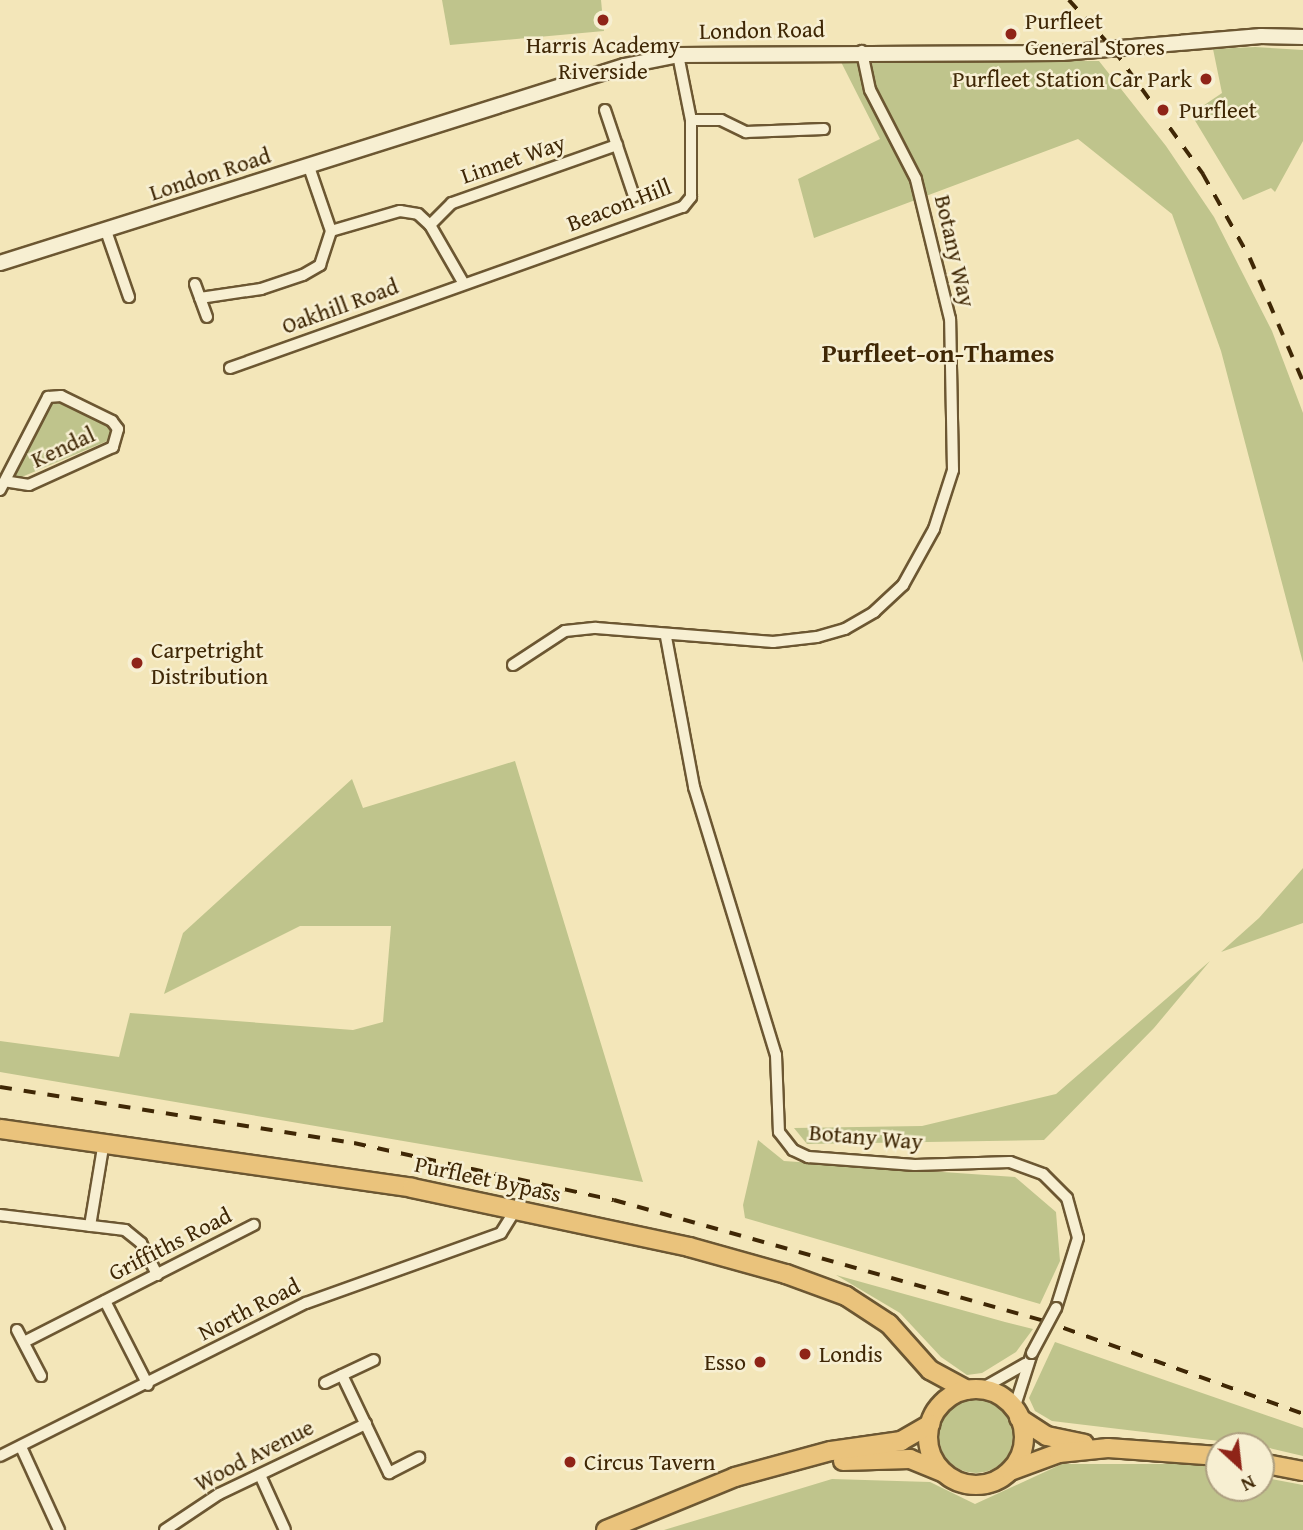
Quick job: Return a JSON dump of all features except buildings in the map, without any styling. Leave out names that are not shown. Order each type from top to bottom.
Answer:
[{"type":"main road","name":"Purfleet Bypass","points":[[0,1129],[104,1141],[412,1188],[689,1247],[818,1285],[889,1324],[930,1370],[974,1390]]},
{"type":"main road","points":[[930,1370],[930,1451],[945,1473]]},
{"type":"main road","points":[[607,1530],[684,1495],[831,1451],[901,1441],[932,1418],[943,1402],[974,1390],[1005,1399],[1017,1413],[1047,1436],[1108,1448],[1205,1455]]},
{"type":"main road","points":[[1009,1471],[1023,1440],[1017,1413]]},
{"type":"main road","points":[[789,1464],[887,1457],[924,1463],[957,1481],[984,1484],[1009,1471],[1059,1452],[1108,1448]]},
{"type":"main road","points":[[1275,1466],[1303,1471]]},
{"type":"street","name":"London Road","points":[[0,263],[624,66],[678,55],[862,51],[1062,53],[1261,36],[1303,37]]},
{"type":"street","name":"Botany Way","points":[[513,665],[565,631],[596,628],[666,636],[773,642],[845,629],[874,612],[902,585],[934,529],[953,470],[950,319],[916,180],[870,90],[862,51]]},
{"type":"street","name":"Beacon Hill","points":[[464,284],[683,207],[691,197],[691,120],[678,55]]},
{"type":"street","points":[[605,110],[634,196]]},
{"type":"street","points":[[691,120],[721,120],[746,132],[824,129]]},
{"type":"street","name":"Linnet Way","points":[[430,225],[452,203],[617,145]]},
{"type":"street","points":[[200,298],[261,289],[303,275],[320,265],[331,231],[309,167]]},
{"type":"street","points":[[331,231],[400,211],[418,214],[430,225],[464,284]]},
{"type":"street","points":[[106,231],[129,297]]},
{"type":"street","points":[[195,284],[207,317]]},
{"type":"street","name":"Oakhill Road","points":[[229,368],[464,284]]},
{"type":"street","name":"Kendal","points":[[61,396],[112,421],[118,429],[113,447],[29,485],[3,485],[48,397],[61,396]]},
{"type":"street","name":"Botany Way","points":[[666,636],[692,780],[776,1055],[779,1132],[793,1150],[808,1157],[915,1165],[1010,1162],[1044,1174],[1067,1198],[1078,1238],[1056,1308],[1025,1364],[1017,1413]]},
{"type":"street","points":[[90,1226],[104,1141]]},
{"type":"street","name":"North Road","points":[[0,1456],[148,1385],[306,1303],[501,1233],[515,1211]]},
{"type":"street","points":[[0,1215],[125,1230],[141,1243],[157,1275]]},
{"type":"street","name":"Griffiths Road","points":[[24,1342],[254,1225]]},
{"type":"street","name":"Griffiths Road","points":[[104,1301],[148,1385]]},
{"type":"street","points":[[17,1330],[41,1376]]},
{"type":"street","points":[[325,1383],[374,1360]]},
{"type":"street","name":"Botany Way","points":[[974,1390],[1025,1364]]},
{"type":"street","points":[[342,1375],[389,1473],[419,1458]]},
{"type":"street","name":"Wood Avenue","points":[[165,1530],[260,1475],[366,1424]]},
{"type":"street","points":[[21,1447],[59,1530]]},
{"type":"street","points":[[260,1475],[285,1530]]},
{"type":"green space","points":[[442,0],[601,0],[604,31],[450,45]]},
{"type":"green space","points":[[1255,47],[1303,50],[1303,141],[1275,192],[1271,188],[1243,200],[1191,114],[1222,93],[1213,49]]},
{"type":"green space","points":[[840,60],[1099,61],[1166,146],[1214,217],[1272,331],[1303,413],[1303,663],[1221,351],[1172,214],[1078,139],[814,238],[798,179],[880,139]]},
{"type":"green space","points":[[60,401],[107,425],[113,430],[112,439],[17,479],[15,469],[48,405]]},
{"type":"green space","points":[[515,761],[643,1182],[0,1072],[0,1041],[119,1057],[130,1013],[353,1030],[383,1022],[391,926],[300,926],[164,994],[183,933],[352,779],[363,808]]},
{"type":"green space","points":[[1303,868],[1303,923],[1221,952],[1259,918]]},
{"type":"green space","points":[[1210,961],[1154,1028],[1044,1140],[807,1144],[794,1128],[922,1126],[1056,1094]]},
{"type":"green space","points":[[758,1140],[784,1161],[1015,1177],[1056,1212],[1060,1261],[1040,1304],[745,1218],[743,1205]]},
{"type":"green space","points":[[836,1275],[1033,1329],[1016,1352],[982,1373],[967,1375],[941,1357],[900,1313]]},
{"type":"green space","points":[[1055,1342],[1303,1428],[1303,1456],[1275,1449],[1275,1432],[1205,1432],[1205,1439],[1052,1421],[1035,1411],[1029,1398]]},
{"type":"green space","points":[[976,1399],[997,1405],[1007,1415],[1013,1436],[1007,1457],[997,1467],[976,1473],[955,1467],[945,1457],[939,1436],[945,1415],[955,1405]]},
{"type":"green space","points":[[1062,1464],[1193,1464],[1205,1466],[1205,1502],[1275,1502],[1275,1480],[1303,1485],[1303,1530],[664,1530],[832,1479],[930,1482],[975,1504]]},
{"type":"railway","points":[[1069,0],[1114,50],[1203,174],[1250,258],[1303,381]]},
{"type":"railway","points":[[0,1087],[354,1143],[614,1200],[1041,1320],[1303,1414]]},
{"type":"place","name":"Harris Academy Riverside","points":[[603,20]]},
{"type":"place","name":"Purfleet General Stores","points":[[1011,34]]},
{"type":"place","name":"Purfleet Station Car Park","points":[[1206,79]]},
{"type":"place","name":"Purfleet","points":[[1163,110]]},
{"type":"place","name":"Carpetright Distribution","points":[[137,663]]},
{"type":"place","name":"Londis","points":[[805,1354]]},
{"type":"place","name":"Esso","points":[[760,1362]]},
{"type":"place","name":"Circus Tavern","points":[[570,1462]]},
{"type":"district","name":"Purfleet-on-Thames","points":[[938,353]]}]
